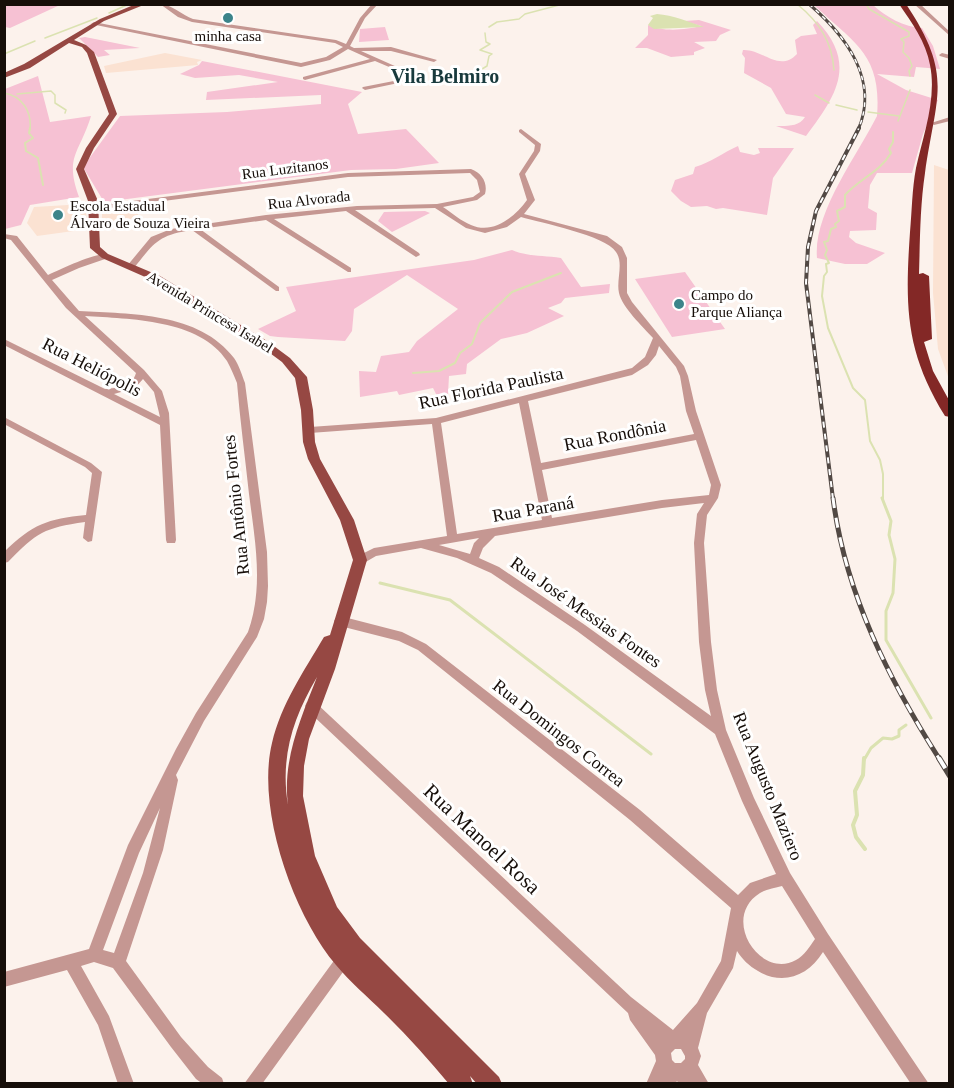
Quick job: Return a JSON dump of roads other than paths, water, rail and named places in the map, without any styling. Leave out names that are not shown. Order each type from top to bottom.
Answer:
[{"type":"highway","points":[[902,4],[946,52]]},
{"type":"highway","points":[[909,4],[933,26],[946,52],[943,119],[922,184],[917,308],[918,346],[930,380],[950,413]]},
{"type":"highway","points":[[917,308],[934,368],[950,397]]},
{"type":"main road","points":[[4,76],[27,66],[94,24],[143,4]]},
{"type":"main road","points":[[68,40],[84,46],[90,52],[113,114],[90,148],[80,169],[94,208],[95,248]]},
{"type":"main road","name":"Avenida Princesa Isabel","points":[[95,248],[105,256],[131,266],[188,297],[263,343],[286,360],[301,377],[310,430],[309,442],[314,459],[347,520],[360,561]]},
{"type":"main road","points":[[360,561],[327,669],[311,706],[301,739],[296,766],[299,825],[306,857],[348,952],[406,1021],[463,1083]]},
{"type":"main road","points":[[340,621],[291,709],[280,744],[279,807],[296,879],[327,938],[400,988],[492,1083]]},
{"type":"street","points":[[162,4],[180,16],[192,20],[336,42],[412,75],[406,80],[365,88]]},
{"type":"street","points":[[352,47],[356,27],[369,9],[376,4]]},
{"type":"street","points":[[916,4],[950,35]]},
{"type":"street","points":[[936,21],[950,23]]},
{"type":"street","points":[[94,24],[301,65],[322,60],[352,47],[391,49],[434,60]]},
{"type":"street","points":[[305,78],[377,59]]},
{"type":"street","points":[[437,206],[464,224],[484,232],[494,230],[520,215],[531,200],[522,174],[537,151],[538,144],[521,131]]},
{"type":"street","name":"Rua Luzitanos","points":[[94,208],[368,173],[419,174],[467,171],[474,172],[478,176]]},
{"type":"street","name":"Rua Alvorada","points":[[131,266],[154,239],[171,231],[266,217],[347,209],[437,206],[481,196],[484,188],[478,176]]},
{"type":"street","points":[[347,209],[416,255]]},
{"type":"street","name":"Rua Augusto Maziero","points":[[520,215],[587,233],[613,243],[623,258],[623,293],[628,303],[680,366],[691,411],[716,485],[713,498],[702,514],[699,543],[705,642],[711,690],[720,730],[749,801],[785,878],[823,939],[921,1083]]},
{"type":"street","points":[[266,217],[348,270]]},
{"type":"street","points":[[193,228],[276,289]]},
{"type":"street","points":[[7,236],[14,238],[77,313],[141,372],[158,391],[164,413],[171,540]]},
{"type":"street","points":[[76,266],[95,248]]},
{"type":"street","points":[[47,279],[105,256]]},
{"type":"street","name":"Rua Antônio Fortes","points":[[77,313],[163,321],[212,341],[232,359],[241,383],[261,549],[262,586],[260,620],[200,717],[174,768],[134,850],[94,955]]},
{"type":"street","points":[[97,332],[111,316]]},
{"type":"street","name":"Rua Florida Paulista","points":[[310,430],[436,421],[635,370],[653,355],[657,337]]},
{"type":"street","name":"Rua Heliópolis","points":[[4,341],[163,423]]},
{"type":"street","points":[[105,392],[133,386],[141,378],[141,372]]},
{"type":"street","points":[[523,400],[548,524]]},
{"type":"street","points":[[4,420],[94,468],[98,477],[88,538]]},
{"type":"street","points":[[436,421],[453,540]]},
{"type":"street","name":"Rua Rondônia","points":[[537,467],[699,436]]},
{"type":"street","name":"Rua Paraná","points":[[360,561],[374,552],[662,504],[713,498]]},
{"type":"street","points":[[4,559],[27,535],[45,524],[90,518]]},
{"type":"street","points":[[474,560],[478,546],[491,533]]},
{"type":"street","name":"Rua José Messias Fontes","points":[[419,545],[474,560],[495,570],[573,623],[720,730]]},
{"type":"street","name":"Rua Domingos Correa","points":[[340,621],[402,637],[422,647],[635,815],[738,904]]},
{"type":"street","name":"Rua Manoel Rosa","points":[[311,706],[626,1002],[677,1061],[701,1083]]},
{"type":"street","points":[[117,962],[166,823],[174,768]]},
{"type":"street","points":[[663,1083],[677,1061],[702,1008],[728,963],[738,904],[753,889],[785,878]]},
{"type":"street","points":[[734,925],[738,940],[759,964]]},
{"type":"street","points":[[728,963],[741,958],[773,970],[786,971],[799,968],[808,960],[823,939]]},
{"type":"street","points":[[252,1083],[348,952]]},
{"type":"street","points":[[4,980],[94,955],[117,962],[176,1042],[202,1073],[216,1083]]},
{"type":"street","points":[[70,962],[104,1021],[126,1083]]},
{"type":"street","points":[[654,1083],[677,1061],[692,1058],[690,1050],[702,1008]]},
{"type":"waterway","points":[[109,13],[129,4]]},
{"type":"waterway","points":[[489,27],[497,22],[519,19],[525,14],[563,4]]},
{"type":"waterway","points":[[797,4],[812,18],[823,33],[833,60],[834,70]]},
{"type":"waterway","points":[[866,4],[869,9],[909,32],[909,36],[901,39],[904,42],[903,52],[909,58],[912,66],[909,71],[910,76]]},
{"type":"waterway","points":[[45,38],[97,18]]},
{"type":"waterway","points":[[482,69],[487,66],[489,56],[492,54],[480,50],[490,44],[486,42],[485,33]]},
{"type":"waterway","points":[[4,54],[35,41]]},
{"type":"waterway","points":[[898,121],[910,90]]},
{"type":"waterway","points":[[17,94],[51,91],[55,95],[55,103],[66,110],[65,113]]},
{"type":"waterway","points":[[4,93],[21,101],[27,111],[30,128]]},
{"type":"waterway","points":[[815,95],[829,103]]},
{"type":"waterway","points":[[836,105],[857,110]]},
{"type":"waterway","points":[[868,112],[899,116]]},
{"type":"waterway","points":[[30,128],[29,133],[33,138],[25,143],[26,151],[38,158],[43,185]]},
{"type":"waterway","points":[[883,499],[883,474],[880,460],[870,441],[865,400],[853,388],[828,328],[822,296],[824,276],[827,272],[826,264],[829,263],[825,255],[827,250],[824,242],[828,241],[831,229],[836,227],[835,224],[839,221],[837,211],[845,207],[845,195],[891,153],[889,149],[893,142],[893,132]]},
{"type":"waterway","points":[[413,373],[439,371],[455,363],[460,353],[472,344],[480,323],[512,292],[561,273]]},
{"type":"waterway","points":[[882,498],[891,521],[889,535],[895,559],[893,593],[886,611],[886,640],[931,718]]},
{"type":"waterway","points":[[380,583],[450,600],[651,754]]},
{"type":"waterway","points":[[864,760],[871,748],[883,738],[892,739],[899,736],[899,730],[906,725]]},
{"type":"waterway","points":[[864,758],[863,775],[855,791],[857,815],[853,825],[856,837],[865,849]]},
{"type":"railway","points":[[809,4],[846,44],[862,76],[865,94],[864,112],[858,130]]},
{"type":"railway","points":[[833,499],[806,283],[808,247],[816,211],[858,130]]},
{"type":"railway","points":[[833,498],[848,568],[872,635],[903,699],[940,760]]},
{"type":"railway","points":[[939,758],[950,776]]},
{"type":"place","name":"minha casa","points":[[228,18]]},
{"type":"place","name":"Escola Estadual Álvaro de Souza Vieira","points":[[58,215]]},
{"type":"place","name":"Campo do Parque Aliança","points":[[679,304]]},
{"type":"district","name":"Vila Belmiro","points":[[445,76]]}]
